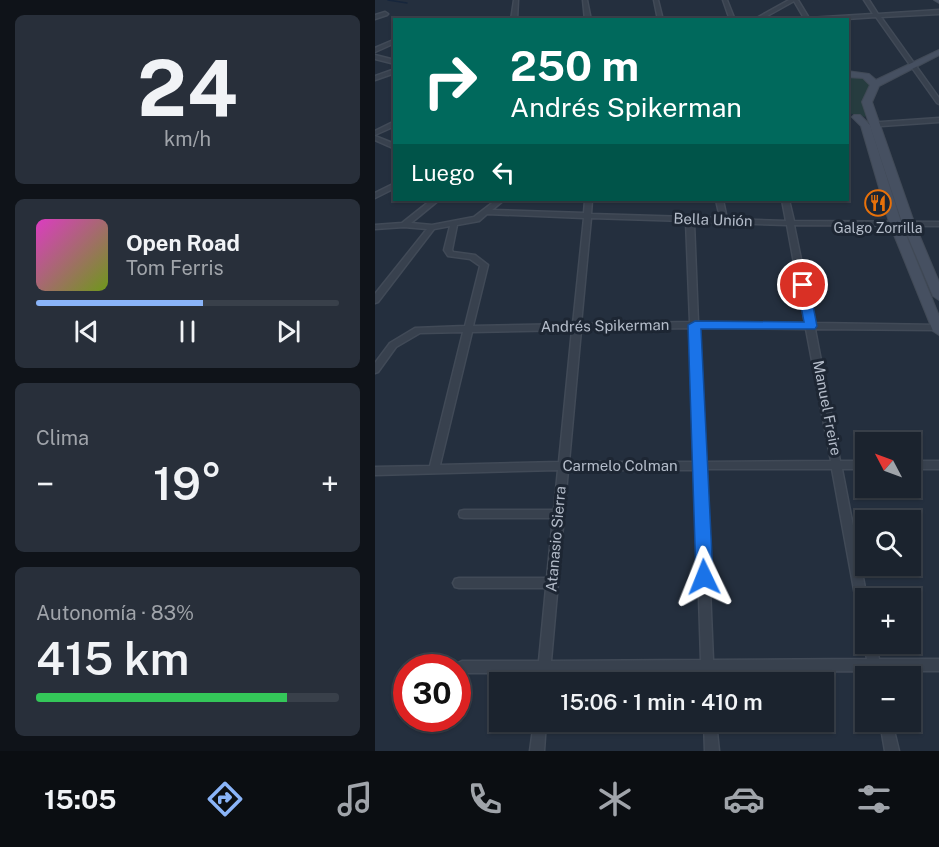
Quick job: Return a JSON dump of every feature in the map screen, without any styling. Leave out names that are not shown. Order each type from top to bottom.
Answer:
[{"type":"main road","points":[[938,329],[896,225],[863,119],[867,98],[875,84],[912,63],[939,52]]},
{"type":"main road","points":[[849,74],[888,75]]},
{"type":"main road","points":[[866,76],[875,84]]},
{"type":"main road","points":[[863,119],[939,296]]},
{"type":"street","points":[[514,18],[516,0]]},
{"type":"street","points":[[585,0],[588,18]]},
{"type":"street","points":[[656,0],[660,18]]},
{"type":"street","points":[[725,0],[732,18]]},
{"type":"street","points":[[759,18],[795,0],[806,18]]},
{"type":"street","points":[[866,0],[939,102]]},
{"type":"street","points":[[831,18],[939,12]]},
{"type":"street","points":[[375,17],[385,14]]},
{"type":"street","points":[[375,50],[393,42]]},
{"type":"street","points":[[375,57],[393,62]]},
{"type":"street","points":[[375,78],[392,71]]},
{"type":"street","points":[[863,119],[939,120]]},
{"type":"street","points":[[375,133],[392,125]]},
{"type":"street","points":[[375,138],[393,146]]},
{"type":"street","points":[[375,196],[393,186]]},
{"type":"street","points":[[404,225],[434,201]]},
{"type":"street","points":[[375,227],[404,225],[432,228],[454,225],[476,219],[487,212],[495,201]]},
{"type":"street","name":"Atanasio Sierra","points":[[544,672],[575,326],[589,201]]},
{"type":"street","points":[[720,201],[724,220]]},
{"type":"street","name":"Manuel Freire","points":[[786,201],[860,588]]},
{"type":"street","name":"Bella Unión","points":[[487,212],[791,223],[939,224]]},
{"type":"street","points":[[690,219],[708,672]]},
{"type":"street","points":[[434,469],[484,265],[472,257],[451,254],[448,250],[454,225]]},
{"type":"street","points":[[375,300],[432,228]]},
{"type":"street","name":"Andrés Spikerman","points":[[375,370],[393,345],[418,330],[695,325],[938,329]]},
{"type":"street","name":"Carmelo Colman","points":[[375,471],[563,466],[855,465]]},
{"type":"street","points":[[921,465],[939,465]]},
{"type":"street","points":[[464,514],[558,514]]},
{"type":"street","points":[[459,583],[552,583]]},
{"type":"street","points":[[921,667],[939,665]]},
{"type":"street","points":[[471,667],[708,667],[855,671]]},
{"type":"street","points":[[537,751],[539,732]]},
{"type":"street","points":[[711,732],[712,751]]},
{"type":"street","points":[[888,732],[892,751]]},
{"type":"green space","points":[[849,76],[864,78],[872,84],[865,97],[867,115],[865,117],[849,113]]},
{"type":"waterway","points":[[388,0],[407,3]]},
{"type":"place","name":"Galgo Zorrilla","points":[[878,203]]},
{"type":"route","points":[[704,577],[695,325],[811,326],[803,285]]}]
